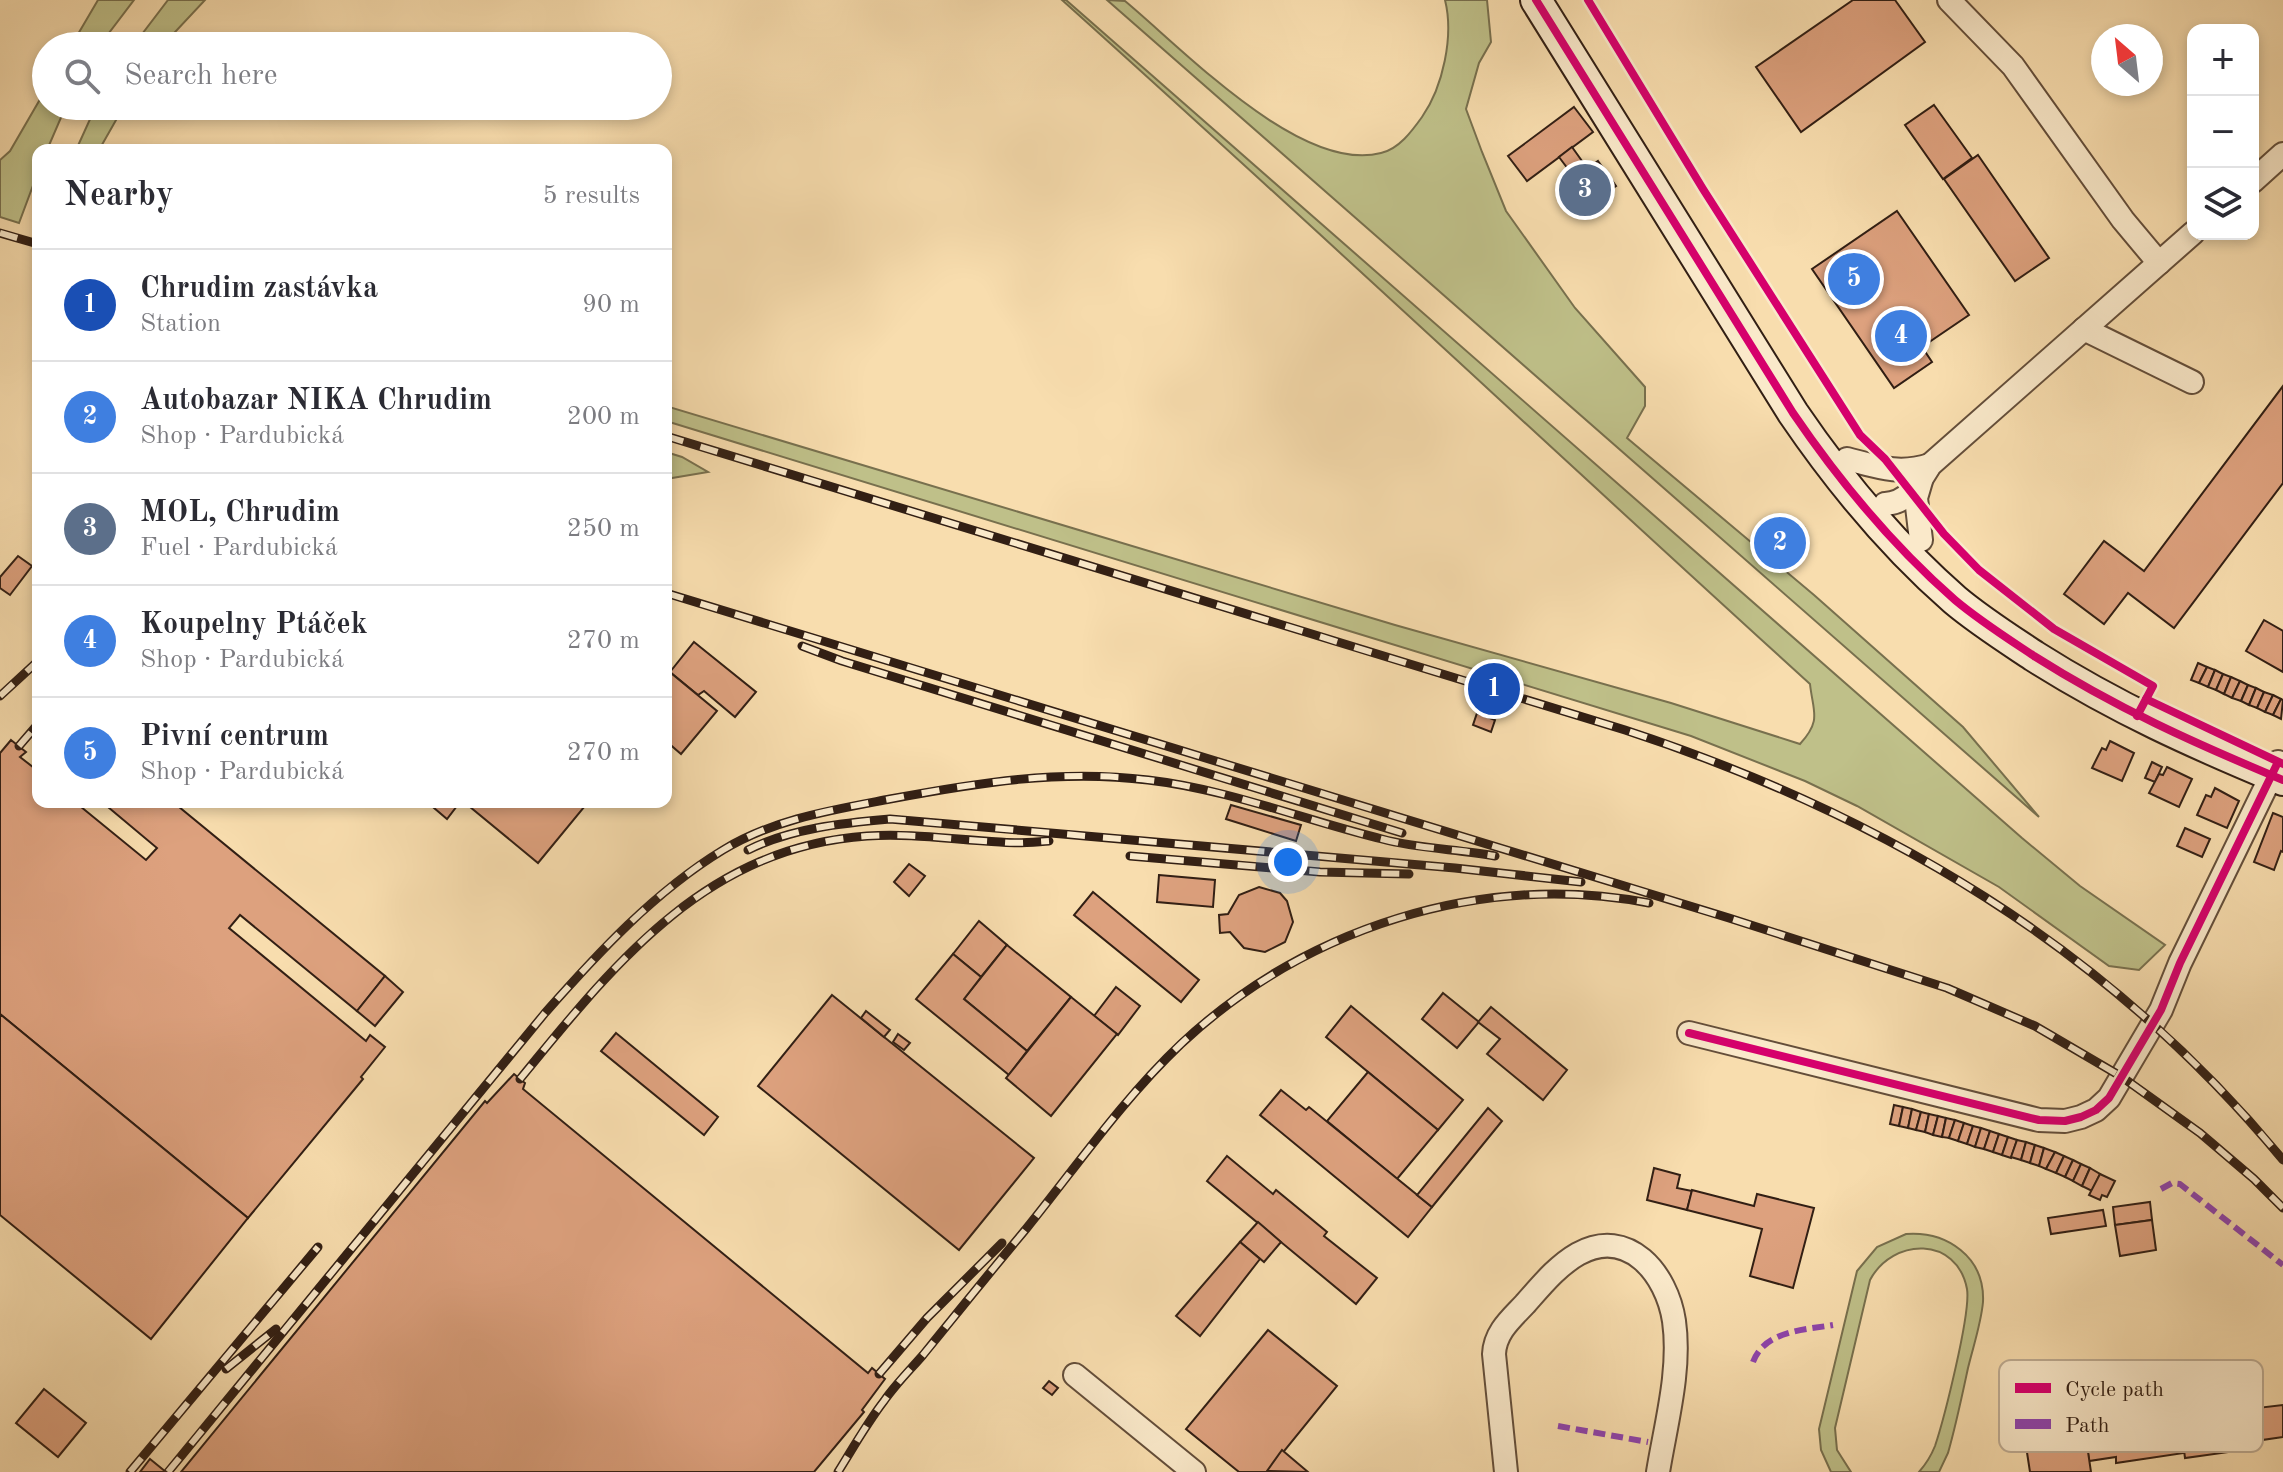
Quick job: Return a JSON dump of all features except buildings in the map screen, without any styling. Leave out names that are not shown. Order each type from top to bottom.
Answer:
[{"type":"main road","points":[[1536,0],[1793,413],[1834,472],[1878,511],[1921,540],[1958,576],[2029,631],[2166,710],[2279,770]]},
{"type":"main road","points":[[1556,0],[1878,511],[1955,600],[2011,641],[2137,716],[2279,770]]},
{"type":"street","points":[[1949,0],[2013,66],[2123,220],[2159,263]]},
{"type":"street","points":[[2259,176],[2283,154]]},
{"type":"street","points":[[1878,511],[1889,489],[1921,472],[2187,238]]},
{"type":"street","points":[[2084,329],[2192,382]]},
{"type":"street","points":[[1847,459],[1894,471],[1921,472]]},
{"type":"street","points":[[1921,472],[1916,498],[1921,540]]},
{"type":"street","points":[[1689,1033],[2039,1120],[2065,1121],[2087,1115],[2109,1098],[2157,1017],[2203,916],[2279,770]]},
{"type":"street","points":[[1506,1472],[1494,1354],[1496,1340],[1506,1324],[1561,1266],[1587,1249],[1612,1245],[1633,1252],[1652,1267],[1666,1291],[1674,1320],[1673,1382],[1658,1472]]},
{"type":"street","points":[[1075,1375],[1194,1472]]},
{"type":"green space","points":[[98,0],[134,0],[110,32],[79,32]]},
{"type":"green space","points":[[168,0],[205,0],[175,32],[144,32]]},
{"type":"green space","points":[[1062,0],[1066,0],[2022,838],[2080,886],[2165,945],[2139,970],[2109,966],[1999,887],[1857,806],[1805,781],[1691,736],[672,423],[672,408],[1395,625],[1671,703],[1800,744],[1814,722],[1810,684]]},
{"type":"green space","points":[[1107,0],[1125,1],[1210,76],[1280,127],[1315,145],[1349,154],[1381,153],[1394,148],[1422,117],[1436,91],[1445,61],[1448,29],[1445,0],[1487,0],[1491,42],[1479,63],[1466,109],[1506,211],[1575,308],[1645,387],[1645,406],[1627,438],[1814,595],[1963,727],[2039,817]]},
{"type":"green space","points":[[32,113],[32,120],[60,120],[50,144],[32,144],[32,188],[19,223],[0,217],[0,160],[10,151]]},
{"type":"green space","points":[[90,120],[116,120],[102,144],[79,144]]},
{"type":"green space","points":[[672,454],[682,457],[708,472],[672,478]]},
{"type":"green space","points":[[1906,1234],[1936,1237],[1961,1250],[1978,1272],[1982,1286],[1981,1319],[1948,1453],[1939,1472],[1919,1472],[1933,1450],[1944,1413],[1961,1342],[1967,1289],[1961,1272],[1951,1259],[1923,1248],[1908,1250],[1880,1266],[1870,1280],[1835,1428],[1837,1450],[1851,1472],[1831,1472],[1821,1450],[1819,1429],[1857,1271],[1877,1247]]},
{"type":"railway","points":[[0,233],[32,242]]},
{"type":"railway","points":[[672,438],[1625,730],[1720,764],[1812,803],[1901,848],[1986,897],[2066,953],[2143,1015],[2215,1084],[2283,1160]]},
{"type":"railway","points":[[672,595],[1729,918],[1947,988],[2035,1026],[2122,1077],[2200,1133],[2283,1208]]},
{"type":"railway","points":[[802,646],[842,661],[1402,833]]},
{"type":"railway","points":[[0,696],[32,667]]},
{"type":"railway","points":[[19,746],[32,731]]},
{"type":"railway","points":[[168,1472],[565,990],[650,904],[698,867],[742,839],[804,817],[890,799],[1018,779],[1083,776],[1178,784],[1396,842],[1495,856]]},
{"type":"railway","points":[[748,850],[800,832],[890,819],[1455,868],[1581,882]]},
{"type":"railway","points":[[520,1079],[591,994],[668,918],[711,887],[758,862],[810,845],[867,836],[917,836],[1012,843],[1049,841]]},
{"type":"railway","points":[[1130,856],[1320,872],[1409,874]]},
{"type":"railway","points":[[838,1472],[888,1395],[1120,1110],[1181,1044],[1230,1003],[1283,969],[1339,940],[1398,918],[1460,903],[1522,895],[1586,895],[1649,903]]},
{"type":"railway","points":[[879,1374],[927,1318],[1002,1243]]},
{"type":"railway","points":[[130,1472],[318,1247]]},
{"type":"railway","points":[[226,1369],[276,1329]]},
{"type":"marked path","points":[[2161,1189],[2172,1183],[2180,1184],[2283,1265]]},
{"type":"marked path","points":[[1753,1362],[1759,1351],[1776,1338],[1799,1330],[1833,1325]]},
{"type":"marked path","points":[[1558,1426],[1648,1442]]},
{"type":"cycle path","points":[[1536,0],[1793,413],[1829,464],[1888,535],[1955,600],[2034,656],[2156,724],[2283,780]]},
{"type":"cycle path","points":[[1588,0],[1703,189],[1860,435],[1885,459],[1944,534],[1979,570],[2054,629],[2153,686],[2137,716]]},
{"type":"cycle path","points":[[2146,699],[2283,764]]},
{"type":"cycle path","points":[[1689,1033],[2039,1120],[2065,1121],[2081,1117],[2096,1110],[2109,1098],[2161,1010],[2180,963],[2278,762]]},
{"type":"place","name":"MOL, Chrudim","points":[[1585,190]]},
{"type":"place","name":"Pivní centrum","points":[[1854,279]]},
{"type":"place","name":"Koupelny Ptáček","points":[[1901,336]]},
{"type":"place","name":"Autobazar NIKA Chrudim","points":[[1780,543]]},
{"type":"place","name":"Chrudim zastávka","points":[[1494,689]]}]
